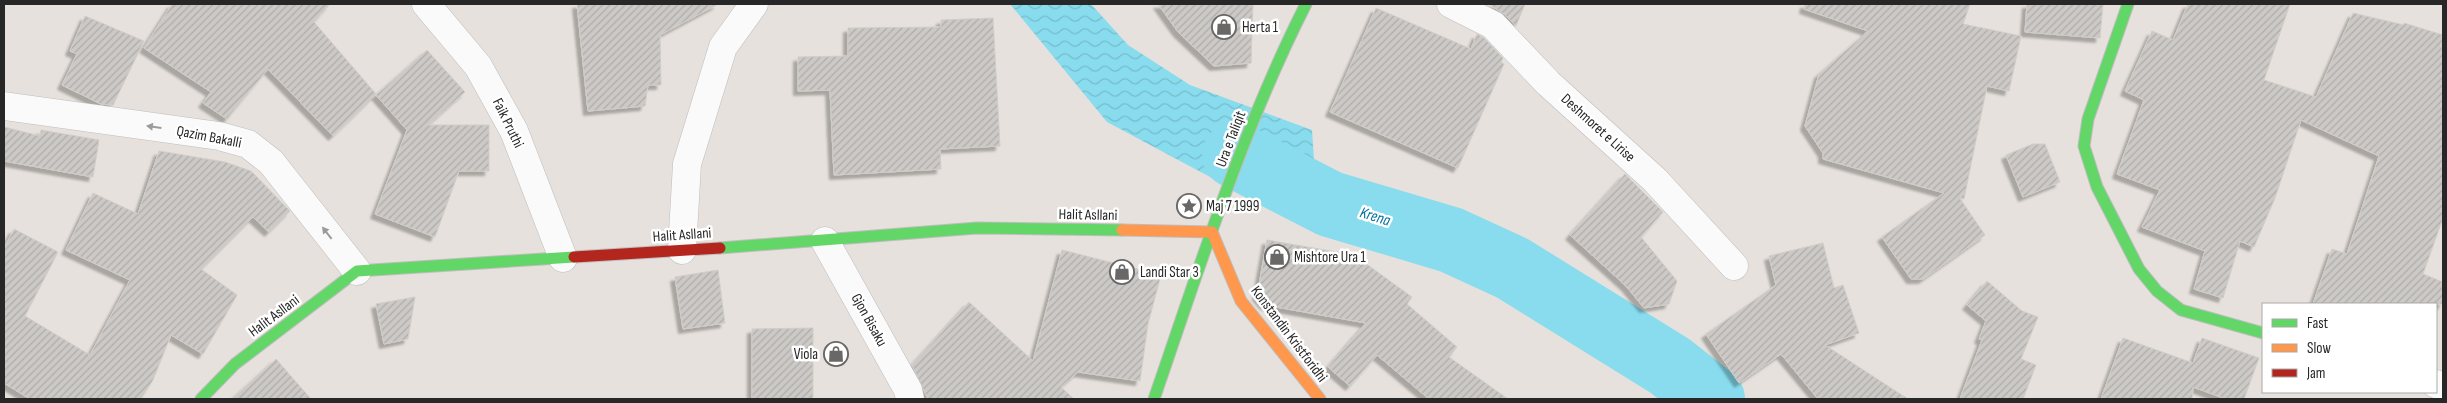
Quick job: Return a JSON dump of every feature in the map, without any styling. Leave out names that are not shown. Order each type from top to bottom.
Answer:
[{"type":"street","name":"Faik Pruthi","points":[[426,4],[478,66],[514,131],[563,258]]},
{"type":"street","points":[[682,250],[687,164],[723,47],[754,4]]},
{"type":"street","name":"Ura e Taliqit","points":[[1154,399],[1226,193],[1263,96],[1286,43],[1306,4]]},
{"type":"street","name":"Deshmoret e Lirise","points":[[1451,4],[1493,25],[1548,83],[1655,180],[1734,266]]},
{"type":"street","points":[[2128,4],[2088,119],[2084,146],[2097,187],[2138,269],[2157,291],[2181,310],[2262,333]]},
{"type":"street","name":"Qazim Bakalli","points":[[4,106],[219,136],[248,144],[272,162],[357,271]]},
{"type":"street","name":"Halit Asllani","points":[[201,399],[235,364],[357,271],[824,241],[977,228],[1212,232]]},
{"type":"street","name":"Konstandin Kristforidhi","points":[[1212,232],[1241,300],[1320,399]]},
{"type":"street","name":"Gjon Bisaku","points":[[824,241],[908,390],[910,399]]},
{"type":"water","points":[[1010,4],[1091,4],[1128,45],[1190,85],[1312,130],[1319,235],[1107,122]]},
{"type":"building","points":[[172,4],[330,4],[314,22],[376,94],[333,136],[268,69],[227,119],[203,103],[211,92],[144,48]]},
{"type":"building","points":[[577,4],[718,4],[660,35],[661,85],[648,85],[645,106],[588,111]]},
{"type":"building","points":[[1158,4],[1253,4],[1251,63],[1214,66],[1178,32]]},
{"type":"building","points":[[1489,4],[1525,4],[1516,26],[1504,14]]},
{"type":"building","points":[[1805,4],[1970,4],[1963,24],[2021,36],[2009,91],[1987,86],[1964,199],[1959,197],[1985,235],[1923,279],[1911,279],[1882,237],[1944,193],[1823,159],[1823,153],[1805,126],[1819,74],[1868,31],[1804,9]]},
{"type":"building","points":[[2027,4],[2103,4],[2100,38],[2025,32]]},
{"type":"building","points":[[2188,4],[2290,4],[2264,80],[2316,97],[2353,13],[2404,25],[2404,23],[2443,35],[2443,218],[2423,274],[2443,282],[2443,304],[2313,303],[2332,249],[2347,254],[2379,156],[2301,120],[2275,198],[2254,247],[2240,241],[2223,298],[2194,289],[2205,251],[2142,227],[2160,190],[2117,174],[2144,100],[2125,91],[2152,31],[2173,40]]},
{"type":"building","points":[[1376,8],[1471,49],[1477,34],[1484,38],[1503,58],[1501,62],[1504,64],[1458,168],[1330,112]]},
{"type":"building","points":[[85,16],[144,41],[113,105],[101,104],[62,85],[77,54],[70,51]]},
{"type":"building","points":[[993,18],[1000,146],[940,149],[941,169],[834,175],[830,90],[798,91],[798,57],[848,56],[848,28],[941,27],[941,20]]},
{"type":"building","points":[[427,50],[465,92],[428,125],[489,125],[489,171],[459,171],[435,237],[375,214],[407,130],[376,95]]},
{"type":"building","points":[[4,127],[40,136],[41,130],[99,140],[93,177],[4,161]]},
{"type":"building","points":[[2033,144],[2045,144],[2060,182],[2023,197],[2006,155]]},
{"type":"building","points":[[159,151],[225,162],[251,171],[290,211],[269,232],[253,217],[201,269],[237,295],[203,354],[171,335],[153,380],[141,399],[30,399],[4,383],[4,248],[14,229],[58,252],[25,316],[90,355],[130,280],[66,250],[93,193],[138,214]]},
{"type":"building","points":[[1625,174],[1663,212],[1641,237],[1677,281],[1669,304],[1644,308],[1626,286],[1570,235]]},
{"type":"building","points":[[1267,240],[1354,255],[1412,297],[1407,304],[1457,347],[1449,357],[1508,399],[1429,399],[1377,355],[1350,386],[1328,367],[1366,323],[1265,305],[1257,296]]},
{"type":"building","points":[[1823,243],[1834,288],[1843,285],[1859,333],[1825,345],[1908,399],[1818,399],[1781,354],[1739,383],[1706,334],[1776,285],[1769,256]]},
{"type":"building","points":[[1062,250],[1161,275],[1148,324],[1140,381],[1078,372],[1061,387],[1074,399],[928,399],[912,365],[969,302],[1033,361]]},
{"type":"building","points":[[718,270],[725,323],[683,329],[675,277]]},
{"type":"building","points":[[1987,281],[2022,311],[2038,317],[2021,359],[2036,365],[2023,399],[1960,399],[1982,340],[1979,339],[1986,321],[1967,305]]},
{"type":"building","points":[[415,297],[408,339],[384,344],[376,304]]},
{"type":"building","points":[[813,328],[813,399],[752,399],[752,329]]},
{"type":"building","points":[[2123,338],[2193,363],[2202,338],[2259,358],[2244,399],[2226,399],[2193,387],[2192,399],[2101,399]]},
{"type":"building","points":[[276,359],[311,399],[232,399],[264,370]]},
{"type":"waterway","name":"Krena","points":[[1235,155],[1330,204],[1451,240],[1512,268],[1670,366],[1712,399]]},
{"type":"traffic: fast","points":[[1154,399],[1205,249],[1242,149],[1283,52],[1306,4]]},
{"type":"traffic: fast","points":[[2128,4],[2088,119],[2084,146],[2097,187],[2139,269],[2157,291],[2181,310],[2262,333]]},
{"type":"traffic: fast","points":[[720,248],[977,228],[1122,230]]},
{"type":"traffic: fast","points":[[201,399],[235,364],[357,271],[574,257]]},
{"type":"traffic: slow","points":[[1122,230],[1212,232],[1241,301],[1320,399]]},
{"type":"traffic: jam","points":[[574,257],[720,248]]},
{"type":"place","name":"Herta 1","points":[[1224,27]]},
{"type":"place","name":"Maj 7 1999","points":[[1189,206]]},
{"type":"place","name":"Mishtore Ura 1","points":[[1277,257]]},
{"type":"place","name":"Landi Star 3","points":[[1122,272]]},
{"type":"place","name":"Viola","points":[[836,354]]}]
